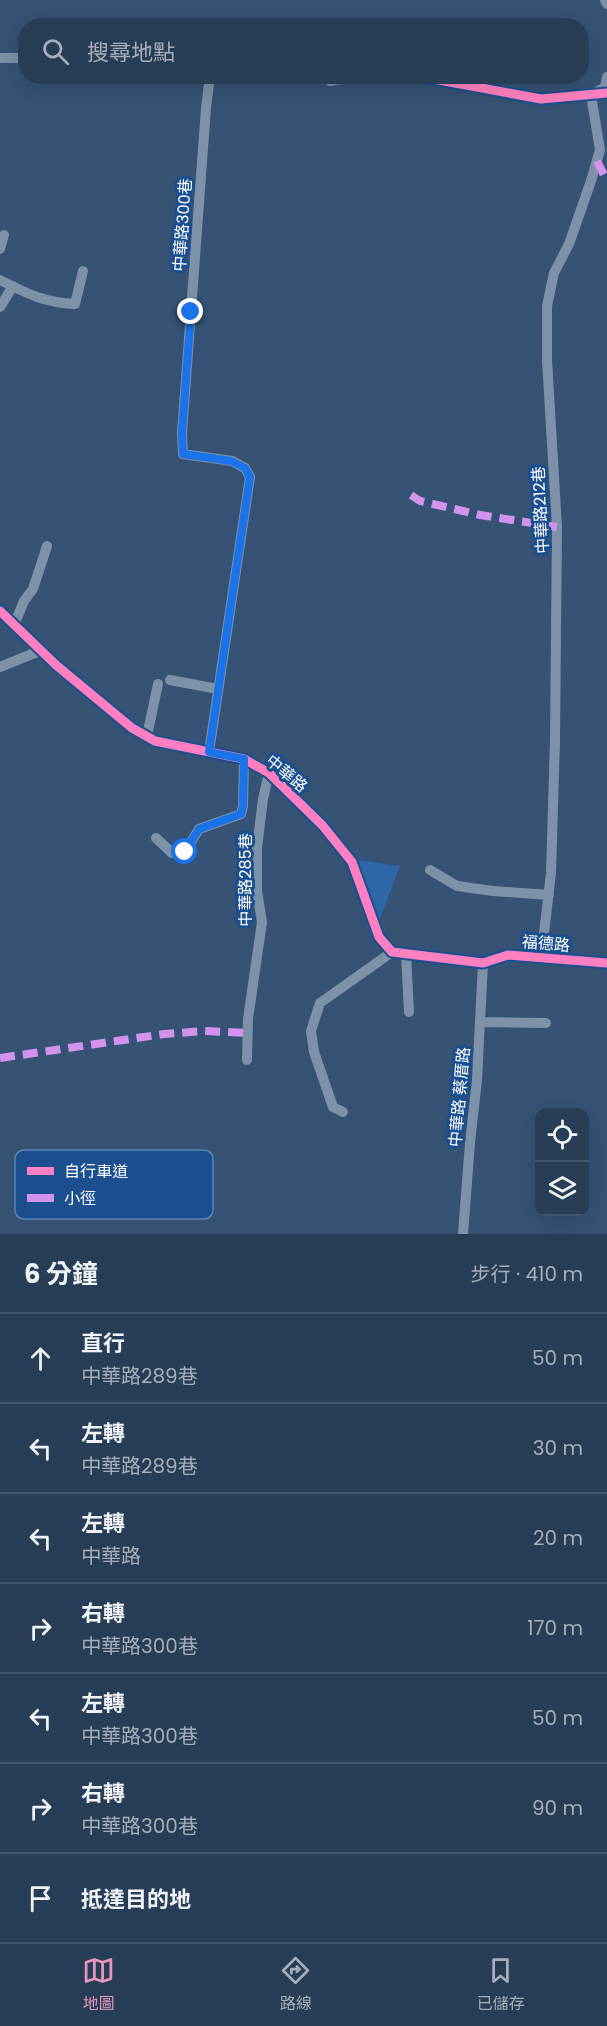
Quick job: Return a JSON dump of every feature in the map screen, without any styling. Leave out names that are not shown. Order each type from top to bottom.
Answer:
[{"type":"street","points":[[0,58],[18,58]]},
{"type":"street","points":[[591,95],[605,87],[607,77]]},
{"type":"street","name":"中華路300巷","points":[[209,84],[182,433],[183,454],[231,461],[245,468],[250,477],[209,752]]},
{"type":"street","points":[[460,84],[541,99],[607,93]]},
{"type":"street","name":"中華路212巷","points":[[542,959],[551,873],[557,527],[547,360],[547,306],[554,273],[569,244],[600,150],[591,95]]},
{"type":"street","points":[[0,249],[4,235]]},
{"type":"street","points":[[0,280],[36,298],[54,303],[75,304],[83,270]]},
{"type":"street","points":[[0,307],[13,286]]},
{"type":"street","points":[[14,624],[24,601],[33,589],[47,546]]},
{"type":"street","name":"中華路","points":[[0,611],[56,665],[132,729],[155,741],[244,759],[269,773],[323,826],[352,862],[379,938],[392,952]]},
{"type":"street","points":[[0,667],[42,650]]},
{"type":"street","points":[[170,680],[218,689]]},
{"type":"street","points":[[147,736],[158,684]]},
{"type":"street","points":[[156,838],[172,853],[185,852],[199,829],[241,814],[244,759]]},
{"type":"street","name":"中華路285巷","points":[[247,1060],[248,1019],[262,922],[257,891],[257,848],[263,799],[269,773]]},
{"type":"street","points":[[430,870],[457,886],[549,895]]},
{"type":"street","points":[[343,1112],[333,1107],[314,1052],[312,1031],[320,1003],[392,952],[483,963]]},
{"type":"street","points":[[406,954],[409,1012]]},
{"type":"street","name":"福德路","points":[[483,963],[508,955],[607,963]]},
{"type":"street","name":"中華路 蔡厝路","points":[[463,1234],[477,1080],[483,963]]},
{"type":"street","points":[[480,1022],[546,1023]]},
{"type":"shaded area","points":[[353,859],[400,866],[377,927]]},
{"type":"marked path","points":[[597,161],[607,181]]},
{"type":"marked path","points":[[411,495],[420,501],[480,515],[557,527]]},
{"type":"marked path","points":[[0,1058],[164,1034],[205,1031],[248,1033]]},
{"type":"cycle path","points":[[460,84],[541,99],[607,93]]},
{"type":"cycle path","points":[[0,611],[56,665],[132,728],[155,741],[244,759],[269,773],[323,826],[352,862],[379,937],[392,952],[483,963],[508,955],[607,963]]},
{"type":"route","points":[[185,852],[199,829],[241,814],[243,806],[244,759],[209,752],[250,477],[245,468],[231,461],[183,454],[182,433],[191,312]]}]
